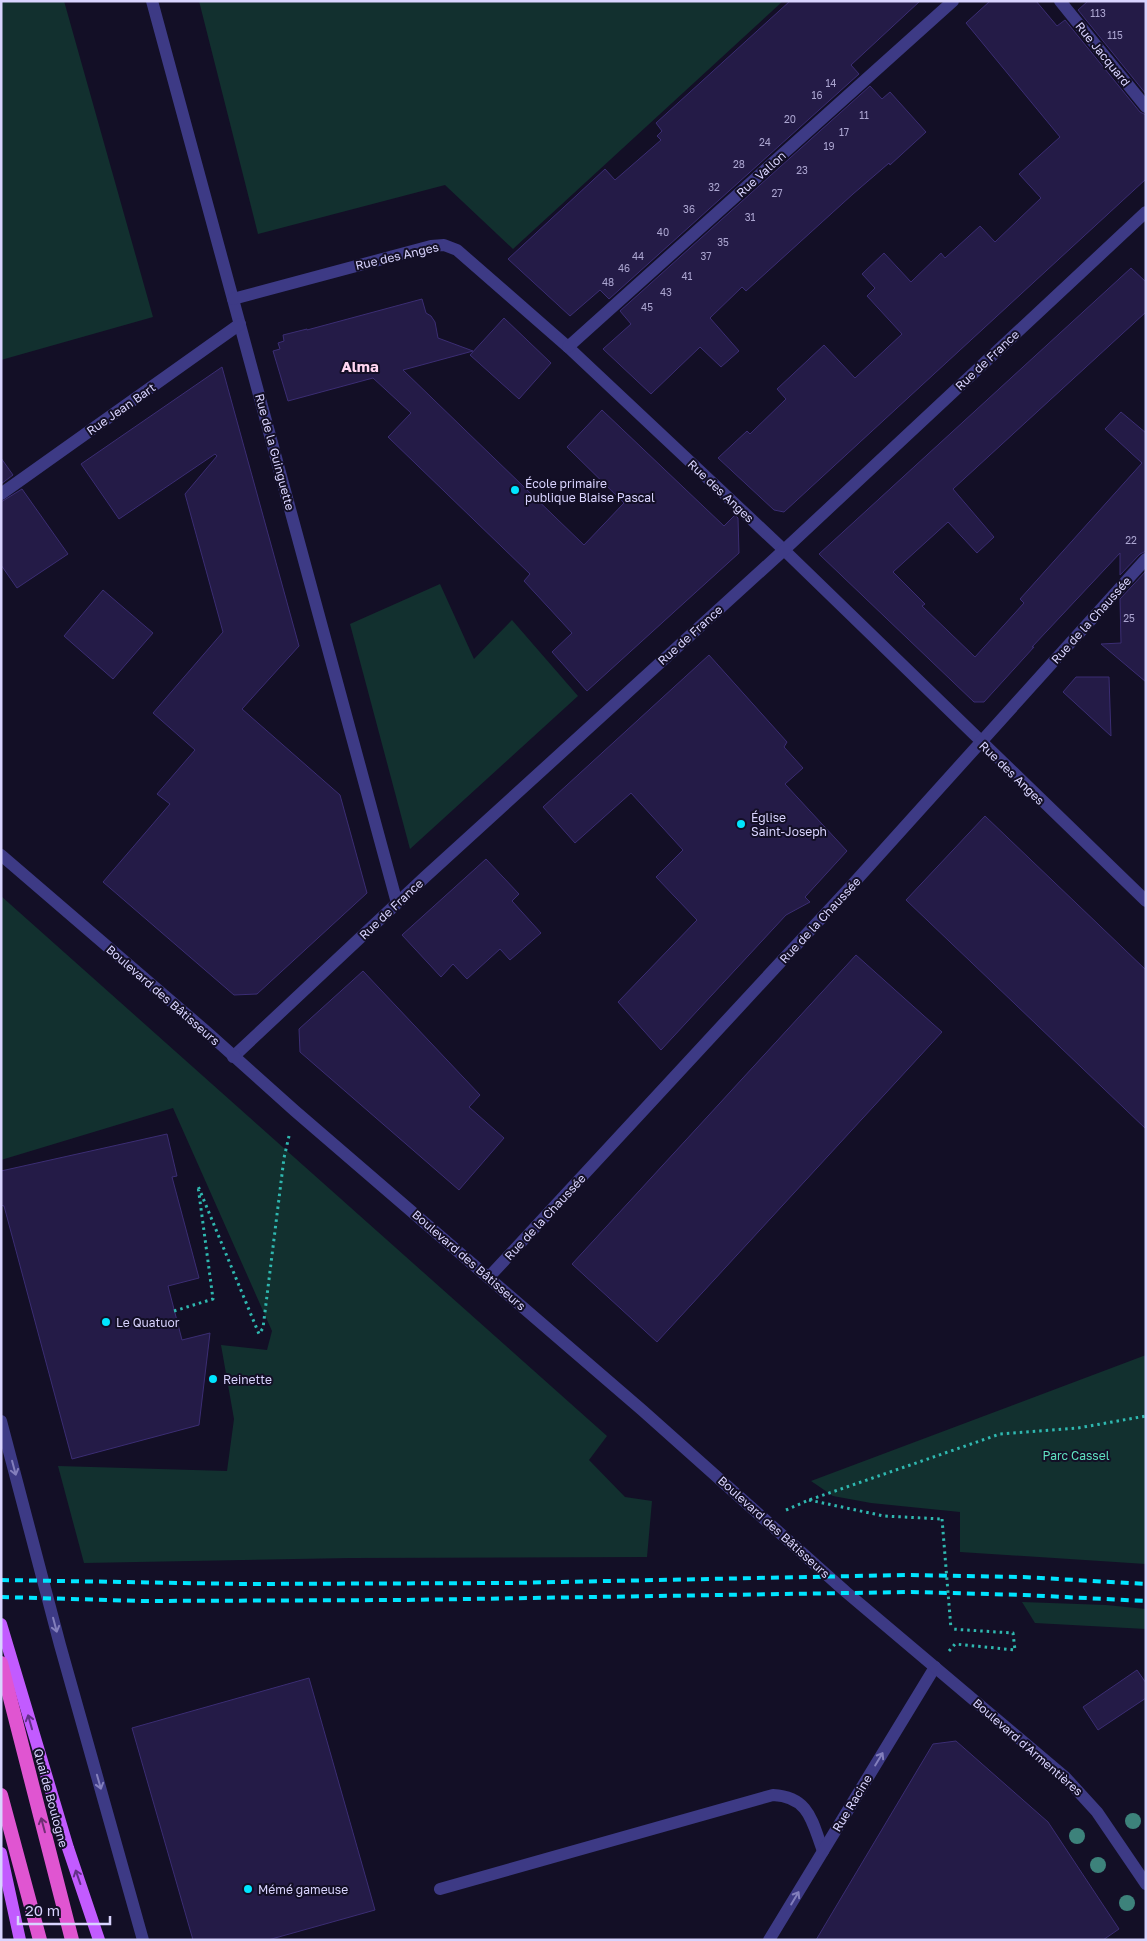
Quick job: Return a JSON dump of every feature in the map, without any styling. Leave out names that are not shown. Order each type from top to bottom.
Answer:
[{"type":"highway","name":"Quai de Boulogne","points":[[1,1663],[72,1940]]},
{"type":"highway","points":[[1,1795],[40,1940]]},
{"type":"main road","points":[[1,1624],[66,1839],[99,1940]]},
{"type":"main road","points":[[1,1853],[20,1940]]},
{"type":"street","name":"Rue de la Guinguette","points":[[152,1],[397,903]]},
{"type":"street","name":"Rue Vallon","points":[[568,347],[953,1]]},
{"type":"street","name":"Rue Jacquard","points":[[1060,1],[1146,107]]},
{"type":"street","name":"Rue de France","points":[[233,1057],[397,903],[784,550],[1146,212]]},
{"type":"street","name":"Rue des Anges","points":[[233,299],[431,246],[451,246],[462,253],[568,347],[784,550],[1146,901]]},
{"type":"street","name":"Rue Jean Bart","points":[[1,494],[240,324]]},
{"type":"street","name":"Rue de la Chaussée","points":[[489,1277],[852,885],[1146,559]]},
{"type":"street","name":"Boulevard des Bâtisseurs","points":[[1,855],[294,1111],[489,1277],[846,1592],[935,1667]]},
{"type":"street","points":[[1,1421],[60,1645],[143,1940]]},
{"type":"street","name":"Rue Racine","points":[[770,1940],[935,1667]]},
{"type":"street","name":"Boulevard d'Armentières","points":[[935,1667],[1065,1777],[1085,1797],[1146,1884]]},
{"type":"street","points":[[440,1889],[773,1795],[797,1801],[807,1809],[823,1851]]},
{"type":"path","points":[[174,1311],[213,1299],[198,1186],[259,1334],[263,1328],[284,1158],[294,1111]]},
{"type":"path","points":[[765,1519],[809,1500],[1000,1434],[1078,1428],[1146,1416]]},
{"type":"path","points":[[809,1500],[884,1516],[942,1520],[951,1629],[1013,1633],[1015,1650],[955,1644],[935,1667]]},
{"type":"green space","points":[[1,1],[64,1],[153,317],[1,360]]},
{"type":"green space","points":[[199,1],[783,1],[513,249],[445,185],[258,234]]},
{"type":"green space","points":[[440,584],[474,659],[512,620],[578,696],[410,849],[350,624]]},
{"type":"green space","points":[[1,896],[607,1436],[589,1460],[625,1497],[652,1501],[647,1557],[350,1558],[84,1563],[58,1466],[227,1471],[234,1419],[221,1345],[267,1350],[272,1331],[173,1108],[1,1160]]},
{"type":"green space","name":"Parc Cassel","points":[[1146,1355],[1146,1564],[960,1552],[960,1512],[871,1503],[833,1496],[811,1481]]},
{"type":"green space","points":[[1022,1602],[1106,1605],[1146,1609],[1146,1629],[1035,1623]]},
{"type":"building","points":[[790,1],[920,1],[851,65],[859,74],[609,299],[600,290],[570,316],[508,259],[605,169],[615,180],[661,140],[657,136],[662,131],[656,123]]},
{"type":"building","points":[[990,1],[1036,1],[1057,26],[1065,20],[1140,112],[1146,115],[1146,179],[784,512],[774,510],[718,458],[747,431],[750,434],[786,399],[777,389],[824,345],[855,378],[902,334],[867,296],[875,288],[862,274],[884,253],[911,282],[941,253],[945,258],[980,226],[995,242],[1041,198],[1019,174],[1060,137],[966,23]]},
{"type":"building","points":[[1088,1],[1146,1],[1146,94],[1078,10]]},
{"type":"building","points":[[870,86],[882,99],[890,92],[926,132],[890,165],[889,163],[853,194],[746,291],[742,287],[710,318],[739,351],[721,367],[700,347],[651,394],[603,349],[631,324],[620,311]]},
{"type":"building","points":[[1131,268],[1146,282],[1146,312],[953,489],[994,537],[977,553],[948,522],[893,572],[925,604],[922,606],[975,657],[1024,603],[1020,599],[1142,463],[1105,429],[1121,412],[1146,433],[1146,551],[1140,554],[1120,575],[1120,553],[1032,647],[1034,647],[984,702],[974,702],[819,554]]},
{"type":"building","points":[[422,299],[426,313],[435,322],[438,338],[473,351],[403,370],[584,545],[624,503],[567,447],[602,410],[724,526],[735,515],[738,518],[739,553],[587,691],[552,652],[572,633],[524,581],[530,574],[388,437],[411,413],[373,378],[288,401],[273,351],[280,349],[278,343],[284,341],[283,335]]},
{"type":"building","points":[[504,318],[551,363],[519,399],[470,355]]},
{"type":"building","points":[[222,367],[299,646],[242,709],[340,795],[367,893],[257,994],[234,995],[103,882],[170,804],[157,794],[195,750],[153,713],[223,632],[185,494],[217,456],[215,454],[119,519],[81,464]]},
{"type":"building","points":[[1,458],[13,475],[1,484]]},
{"type":"building","points":[[22,489],[68,554],[17,588],[1,565],[1,502]]},
{"type":"building","points":[[1146,571],[1146,682],[1101,644],[1121,643],[1120,599]]},
{"type":"building","points":[[103,590],[153,633],[113,679],[64,636]]},
{"type":"building","name":"Église Saint-Joseph","points":[[709,655],[787,742],[784,747],[803,768],[785,784],[847,851],[805,897],[810,902],[786,915],[661,1050],[618,1002],[697,920],[656,877],[683,850],[631,793],[575,843],[543,807]]},
{"type":"building","points":[[1076,677],[1109,677],[1111,736],[1063,692]]},
{"type":"building","points":[[985,816],[1146,970],[1146,1129],[906,900]]},
{"type":"building","points":[[486,859],[519,894],[512,901],[541,933],[510,960],[500,949],[467,979],[453,964],[441,977],[402,935]]},
{"type":"building","points":[[856,955],[942,1032],[657,1342],[572,1264]]},
{"type":"building","points":[[363,971],[480,1095],[469,1107],[504,1138],[459,1190],[300,1052],[299,1029]]},
{"type":"building","name":"Le Quatuor","points":[[167,1134],[177,1176],[172,1177],[199,1278],[168,1286],[182,1340],[210,1333],[199,1425],[72,1459],[4,1206],[1,1205],[1,1171]]},
{"type":"building","points":[[1137,1670],[1146,1683],[1146,1698],[1098,1730],[1083,1707]]},
{"type":"building","points":[[309,1678],[375,1910],[268,1940],[193,1940],[132,1728]]},
{"type":"building","points":[[956,1741],[1048,1822],[1119,1929],[1103,1940],[816,1940],[933,1744]]},
{"type":"railway","points":[[1,1580],[244,1584],[509,1583],[906,1575],[1023,1577],[1146,1584]]},
{"type":"railway","points":[[1,1597],[143,1601],[404,1600],[911,1592],[1146,1601]]},
{"type":"place","name":"École primaire publique Blaise Pascal","points":[[515,490]]},
{"type":"place","name":"Église Saint-Joseph","points":[[741,824]]},
{"type":"place","name":"Le Quatuor","points":[[106,1322]]},
{"type":"place","name":"Reinette","points":[[213,1379]]},
{"type":"place","name":"Mémé gameuse","points":[[248,1889]]},
{"type":"district","name":"Alma","points":[[360,366]]}]
